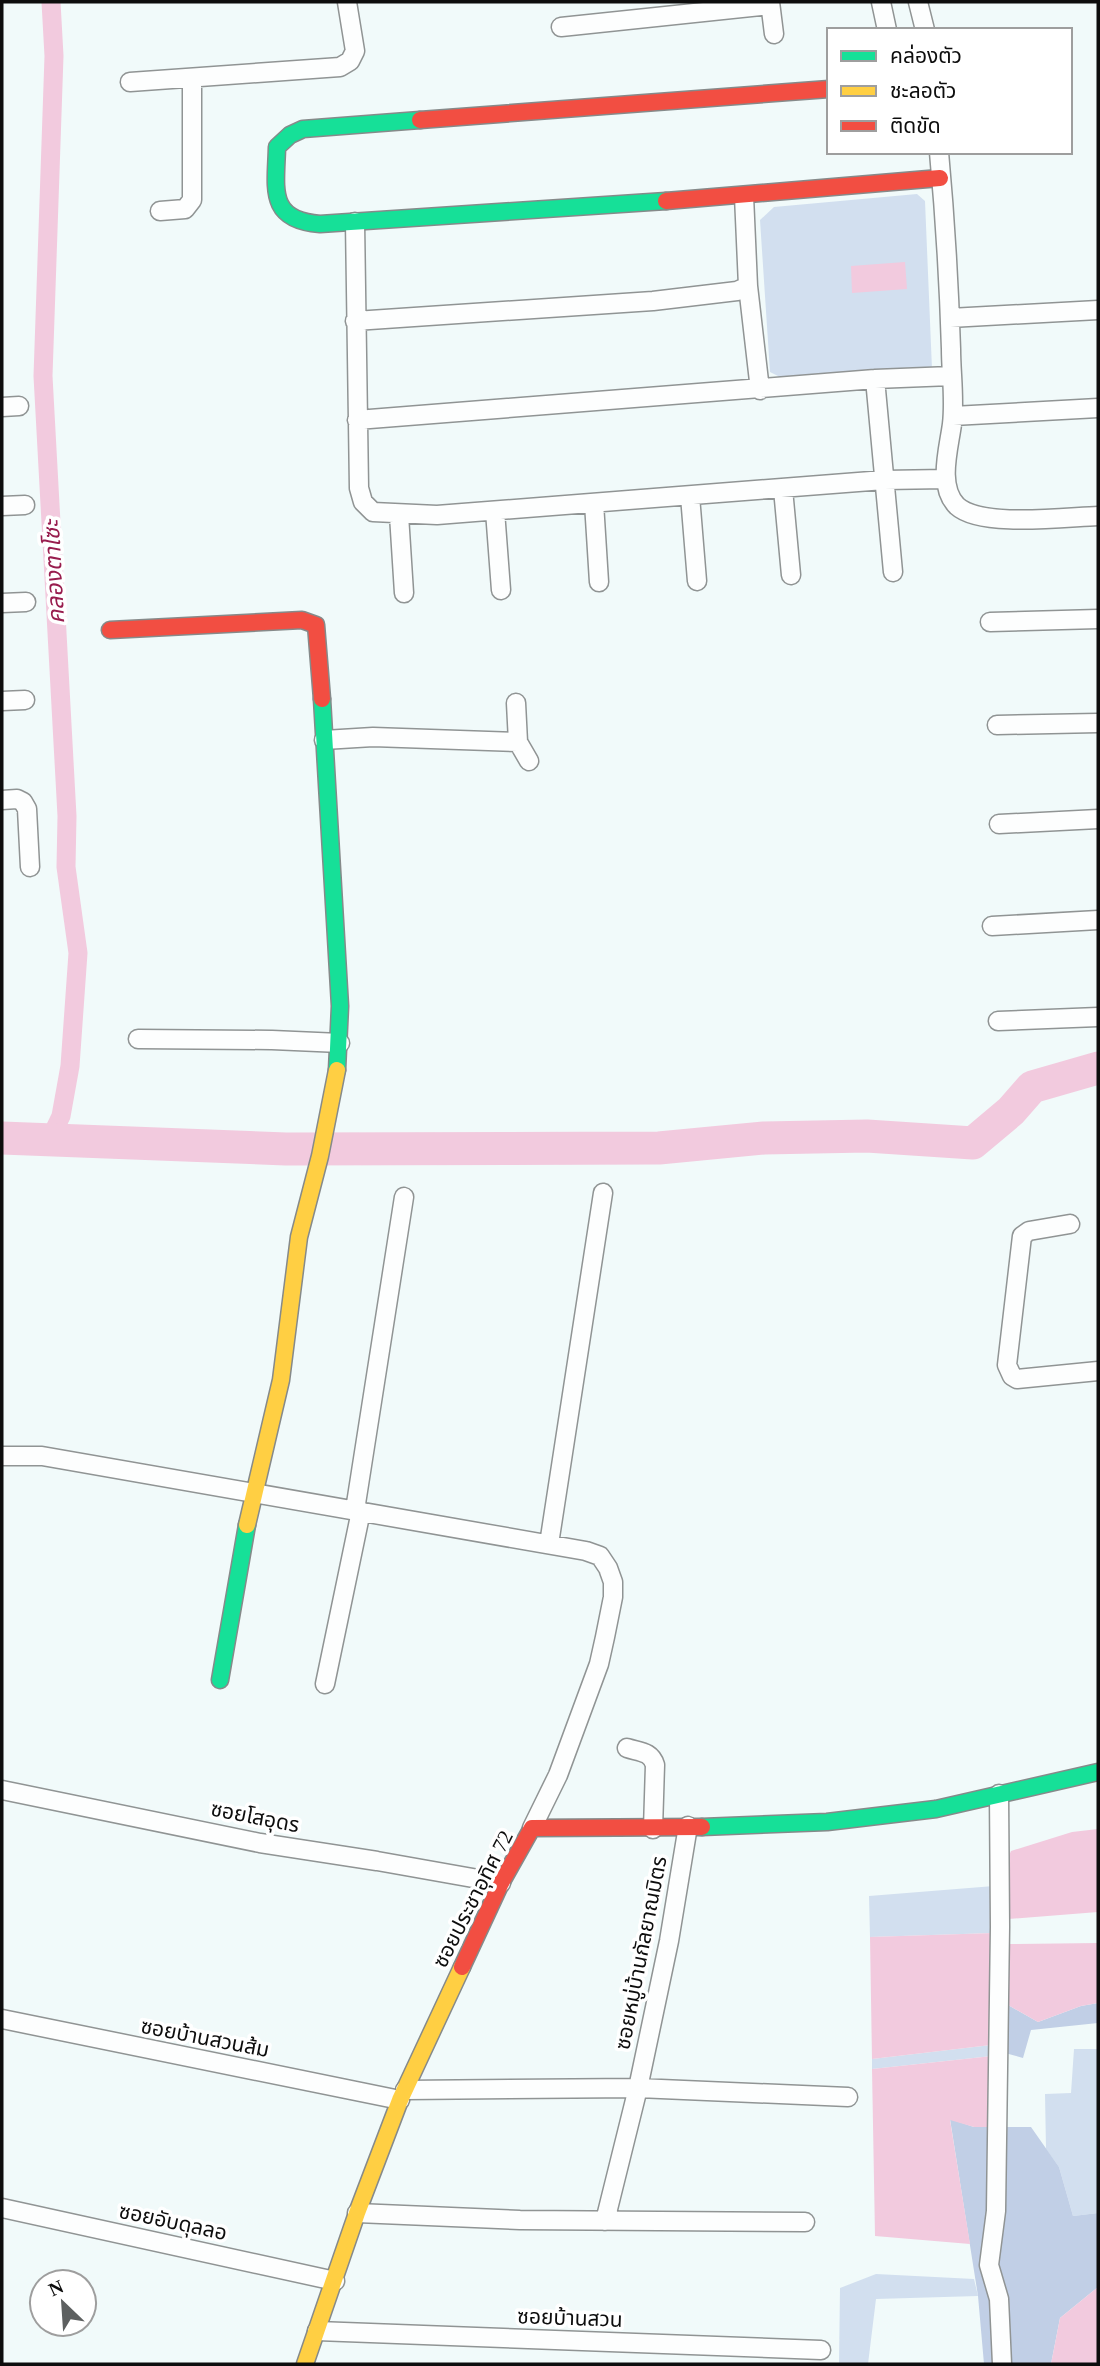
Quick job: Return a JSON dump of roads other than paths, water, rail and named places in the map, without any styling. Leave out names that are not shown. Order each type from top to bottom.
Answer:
[{"type":"street","points":[[131,82],[340,68],[350,61],[355,51],[346,2]]},
{"type":"street","points":[[881,2],[887,28]]},
{"type":"street","points":[[918,2],[924,28]]},
{"type":"street","points":[[561,27],[770,4],[774,34]]},
{"type":"street","points":[[160,211],[185,209],[192,200],[192,78]]},
{"type":"street","points":[[827,89],[303,129],[290,135],[277,147],[276,196],[282,212],[298,222],[355,222],[744,196],[940,178]]},
{"type":"street","points":[[939,154],[950,318],[953,416],[945,479],[950,496],[958,506],[972,514],[994,519],[1098,516]]},
{"type":"street","points":[[744,196],[748,286],[760,390]]},
{"type":"street","points":[[355,222],[359,488],[363,502],[373,512],[438,515],[884,480],[945,479]]},
{"type":"street","points":[[355,321],[653,301],[726,293],[748,286]]},
{"type":"street","points":[[950,318],[1098,310]]},
{"type":"street","points":[[358,420],[875,379],[951,376]]},
{"type":"street","points":[[875,379],[893,572]]},
{"type":"street","points":[[953,416],[1098,408]]},
{"type":"street","points":[[783,489],[791,575]]},
{"type":"street","points":[[690,496],[697,581]]},
{"type":"street","points":[[594,503],[599,582]]},
{"type":"street","points":[[2,506],[25,505]]},
{"type":"street","points":[[495,511],[501,590]]},
{"type":"street","points":[[399,515],[404,593]]},
{"type":"street","points":[[2,603],[26,602]]},
{"type":"street","points":[[989,622],[1098,619]]},
{"type":"street","points":[[110,630],[302,620],[316,625],[318,634],[340,1006],[338,1065],[325,1134],[299,1237],[281,1380],[242,1546],[220,1681]]},
{"type":"street","points":[[2,701],[25,700]]},
{"type":"street","points":[[516,703],[518,742],[529,761]]},
{"type":"street","points":[[997,725],[1098,723]]},
{"type":"street","points":[[324,740],[373,737],[518,742]]},
{"type":"street","points":[[2,800],[17,799],[23,802],[27,809],[30,867]]},
{"type":"street","points":[[999,824],[1098,819]]},
{"type":"street","points":[[992,926],[1098,920]]},
{"type":"street","points":[[998,1021],[1098,1017]]},
{"type":"street","points":[[138,1039],[297,1040],[340,1043]]},
{"type":"street","points":[[549,1544],[603,1193]]},
{"type":"street","points":[[325,1684],[358,1511],[404,1196]]},
{"type":"street","points":[[1070,1224],[1029,1231],[1022,1236],[1007,1365],[1012,1376],[1017,1379],[1098,1371]]},
{"type":"street","points":[[2,1456],[42,1456],[549,1544],[600,1556],[613,1582],[613,1597],[599,1664],[558,1775],[532,1828]]},
{"type":"street","points":[[627,1748],[649,1754],[653,1758],[653,1829]]},
{"type":"street","name":"ซอยประชาอุทิศ 72","points":[[305,2364],[357,2213],[402,2095],[501,1883],[532,1828],[653,1829],[827,1822],[936,1809],[1098,1772]]},
{"type":"street","name":"ซอยโสอุดร","points":[[2,1790],[260,1843],[501,1883]]},
{"type":"street","points":[[999,1794],[996,2198],[989,2265],[999,2299],[1002,2364]]},
{"type":"street","name":"ซอยหมู่บ้านกัลยาณมิตร","points":[[605,2221],[638,2088],[669,1941],[688,1826]]},
{"type":"street","name":"ซอยบ้านสวนส้ม","points":[[2,2020],[402,2095]]},
{"type":"street","points":[[402,2095],[638,2088],[848,2097]]},
{"type":"street","name":"ซอยอับดุลลอ","points":[[2,2208],[335,2281]]},
{"type":"street","points":[[357,2213],[520,2220],[806,2222]]},
{"type":"street","name":"ซอยบ้านสวน","points":[[317,2331],[821,2350]]},
{"type":"waterway","name":"คลองตาโซะ","points":[[50,1139],[61,1116],[70,1066],[78,953],[66,867],[67,816],[43,376],[54,56],[51,2]]},
{"type":"waterway","points":[[2,1138],[286,1149],[659,1148],[764,1138],[867,1136],[973,1143],[1011,1111],[1032,1087],[1098,1068]]}]
